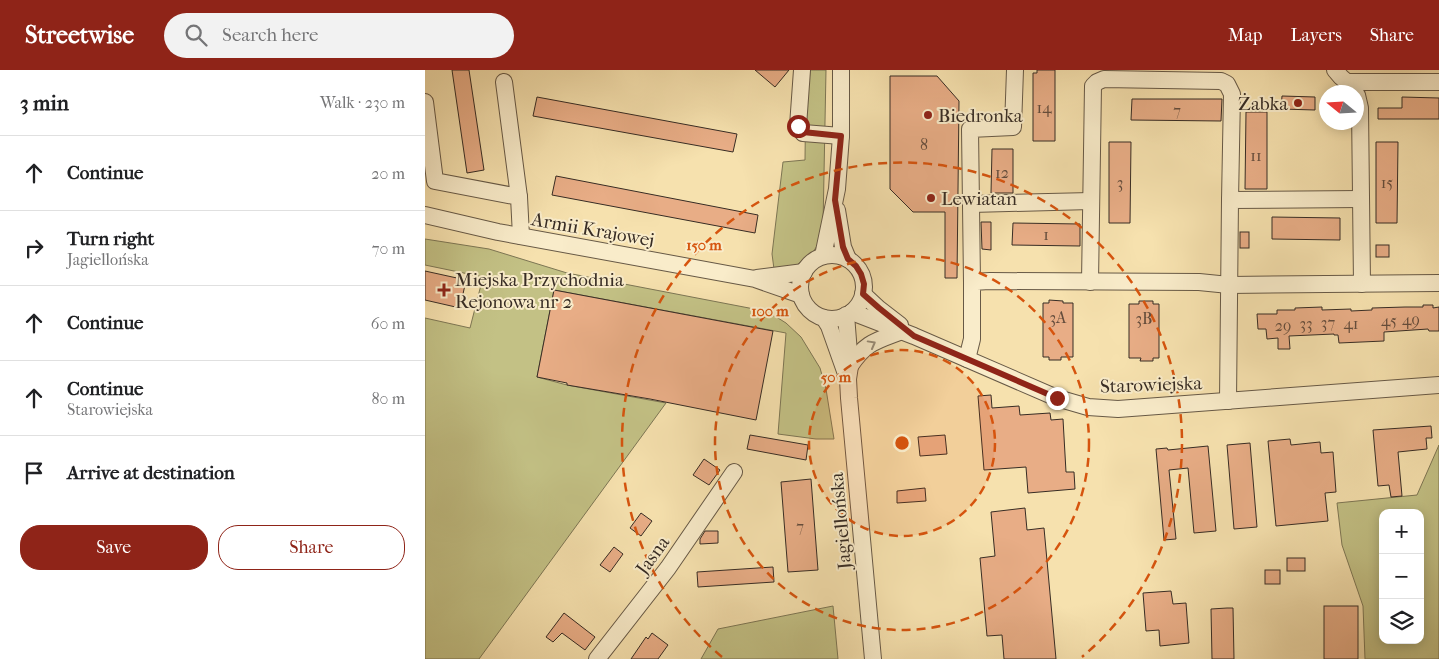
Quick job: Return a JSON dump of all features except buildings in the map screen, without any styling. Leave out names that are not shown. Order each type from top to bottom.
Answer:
[{"type":"street","points":[[802,70],[798,126],[803,132],[841,136]]},
{"type":"street","points":[[823,256],[835,200],[841,136],[841,70]]},
{"type":"street","points":[[967,359],[972,339],[970,129],[1013,127],[1015,70]]},
{"type":"street","points":[[1335,70],[1348,85]]},
{"type":"street","points":[[1090,282],[1093,86],[1104,79],[1221,81],[1227,84],[1232,94],[1228,400]]},
{"type":"street","points":[[504,82],[519,197],[521,236]]},
{"type":"street","points":[[1364,89],[1439,82]]},
{"type":"street","points":[[425,102],[435,181],[519,197]]},
{"type":"street","points":[[1360,130],[1362,284]]},
{"type":"street","points":[[1230,200],[1361,199]]},
{"type":"street","points":[[835,200],[843,247],[848,259]]},
{"type":"street","points":[[971,204],[1091,202]]},
{"type":"street","name":"Armii Krajowej","points":[[425,215],[521,236],[755,278],[801,295]]},
{"type":"street","points":[[832,254],[848,259],[861,274],[864,284],[861,301],[849,314],[824,318],[814,313],[806,305],[801,295],[800,287],[804,272],[816,259],[823,256],[832,254]]},
{"type":"street","name":"Armii Krajowej","points":[[755,278],[804,272]]},
{"type":"street","points":[[972,282],[1199,282],[1229,285],[1439,283]]},
{"type":"street","points":[[863,294],[908,334]]},
{"type":"street","name":"Starowiejska","points":[[849,314],[908,334],[1057,398],[1088,406],[1118,409],[1439,385]]},
{"type":"street","name":"Jagiellońska","points":[[849,314],[849,372],[873,659]]},
{"type":"street","name":"Jagiellońska","points":[[824,318],[849,372]]},
{"type":"street","points":[[849,372],[859,353],[868,345],[875,341],[908,334]]},
{"type":"street","name":"Jasna","points":[[597,659],[668,568],[734,472]]},
{"type":"shaded area","points":[[806,70],[826,70],[823,226],[821,240],[813,252],[797,265],[774,269],[772,254],[783,162],[805,160]]},
{"type":"shaded area","points":[[425,239],[489,249],[567,273],[768,313],[786,323],[801,337],[820,368],[826,389],[834,439],[816,439],[778,434],[786,333],[554,290],[537,377],[567,385],[666,403],[479,659],[425,659],[425,318],[470,328],[483,277],[425,265]]},
{"type":"shaded area","points":[[1439,445],[1439,659],[1365,659],[1363,606],[1342,545],[1337,503],[1417,495]]},
{"type":"shaded area","points":[[833,606],[838,659],[701,659],[718,629]]},
{"type":"place","name":"Żabka","points":[[1298,103]]},
{"type":"place","name":"Biedronka","points":[[928,115]]},
{"type":"place","name":"Lewiatan","points":[[931,198]]},
{"type":"place","name":"Miejska Przychodnia Rejonowa nr 2","points":[[444,290]]},
{"type":"route","points":[[798,126],[803,132],[841,136],[835,200],[843,247],[848,259],[861,274],[864,284],[863,294],[914,336],[1057,398]]}]
